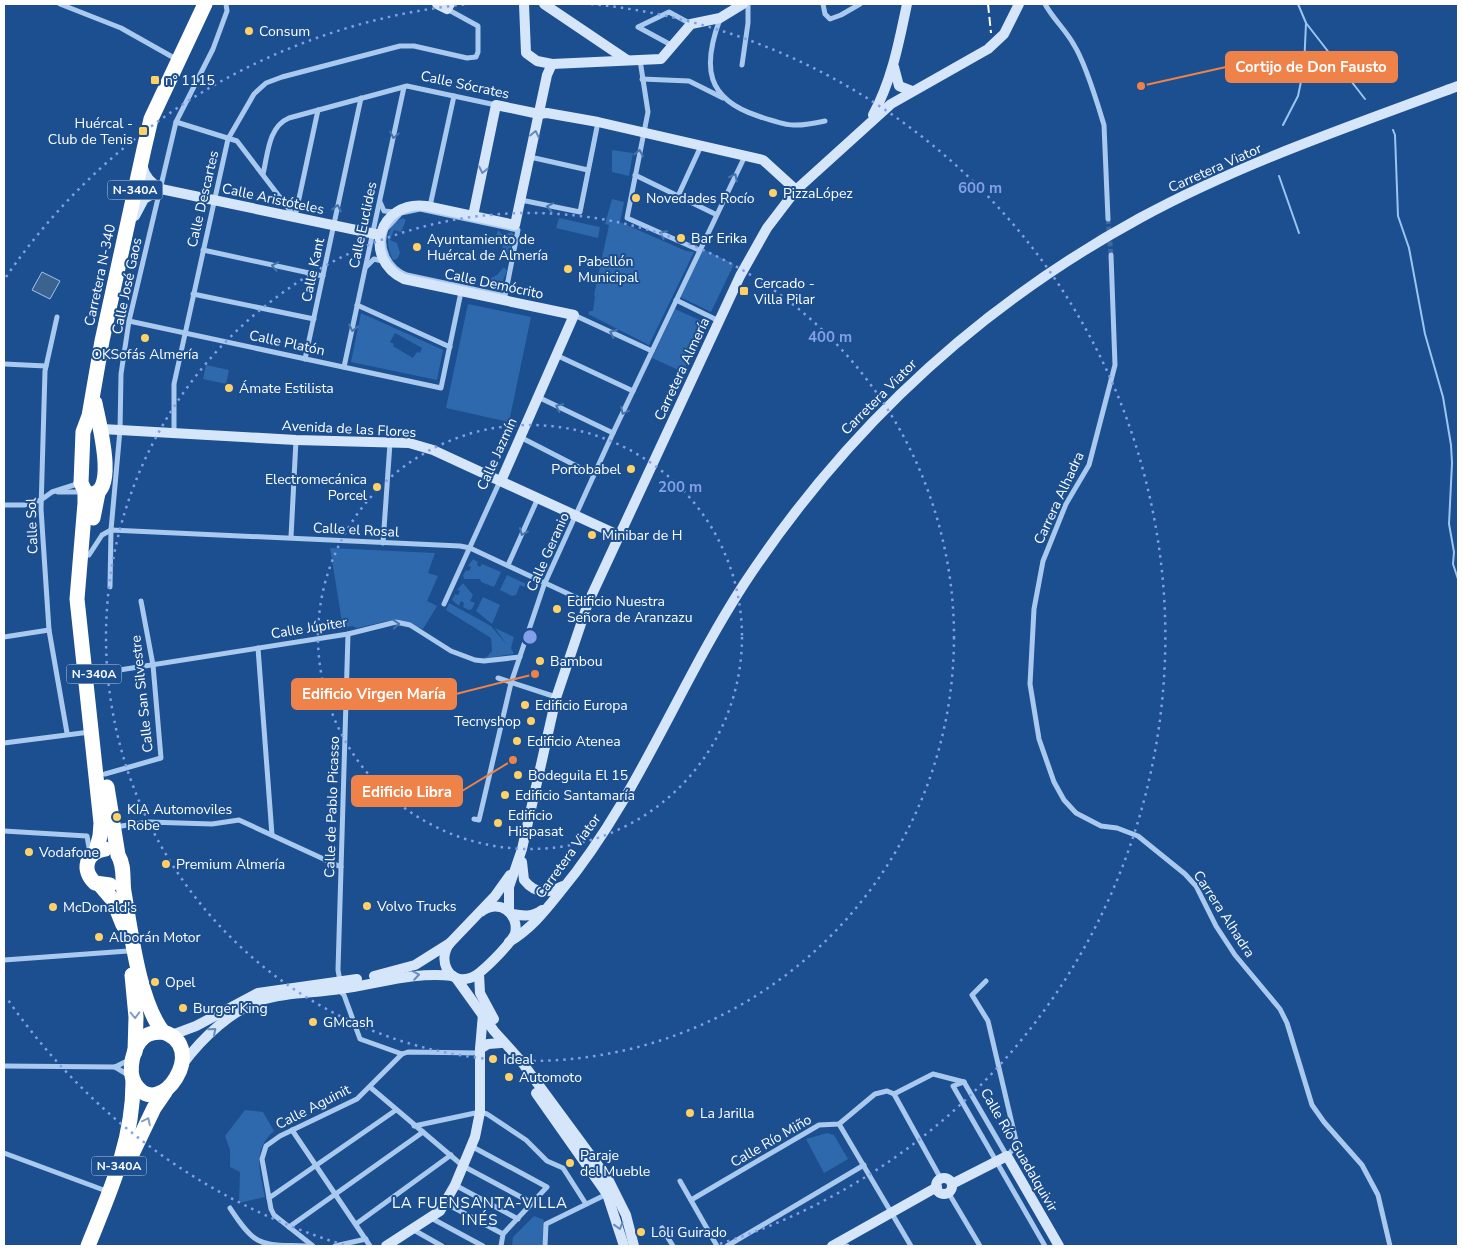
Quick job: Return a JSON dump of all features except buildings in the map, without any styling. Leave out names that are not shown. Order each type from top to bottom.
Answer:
[{"type":"highway","name":"Carretera N-340","points":[[101,776],[92,732],[77,599],[88,488],[82,441],[151,119],[206,4]]},
{"type":"highway","name":"Carretera N-340","points":[[88,488],[102,490],[104,482],[103,436],[97,416],[94,386]]},
{"type":"highway","points":[[86,428],[96,426],[103,436]]},
{"type":"highway","name":"N-340A","points":[[88,488],[94,503],[86,604],[94,674],[101,776],[101,823],[100,836],[86,871],[89,878],[101,886],[118,911],[128,951],[135,1008],[129,1134],[88,1246]]},
{"type":"highway","name":"N-340A","points":[[94,1246],[136,1144],[180,1067],[180,1047],[155,1022],[147,1002],[123,890],[122,865],[118,855],[101,776]]},
{"type":"highway","points":[[93,853],[105,849],[118,855]]},
{"type":"highway","points":[[101,886],[114,883],[122,872]]},
{"type":"highway","points":[[134,1055],[144,1037],[168,1033]]},
{"type":"highway","points":[[133,1080],[140,1090],[150,1094],[164,1092]]},
{"type":"street","points":[[60,4],[121,28],[178,61]]},
{"type":"street","name":"Calle José Gaos","points":[[110,587],[111,530],[120,430],[121,374],[129,321],[176,122],[213,49],[227,11],[226,4]]},
{"type":"street","points":[[437,4],[449,6]]},
{"type":"street","points":[[524,4],[526,53],[537,61],[552,64],[661,59],[691,24],[720,18],[743,4]]},
{"type":"street","points":[[544,4],[627,60]]},
{"type":"street","points":[[742,65],[748,22],[748,4]]},
{"type":"street","points":[[823,4],[825,14],[830,19],[860,4]]},
{"type":"street","points":[[870,120],[887,85],[894,64],[907,4]]},
{"type":"street","name":"Carretera Almería","points":[[522,849],[556,698],[588,603],[740,276],[763,236],[796,190],[870,120],[912,91],[988,48],[1004,34],[1019,4]]},
{"type":"street","points":[[1045,4],[1051,15],[1075,46],[1104,125],[1108,219]]},
{"type":"street","name":"Calle Descartes","points":[[174,433],[174,384],[228,139],[254,94],[266,83],[282,77],[400,46],[414,46],[471,59],[476,57],[478,52],[478,26],[449,6]]},
{"type":"street","points":[[672,46],[638,27],[669,12],[691,24]]},
{"type":"street","points":[[720,18],[714,36],[710,61],[713,81],[722,98]]},
{"type":"street","points":[[640,60],[648,112],[628,218],[698,250]]},
{"type":"street","points":[[385,263],[376,234],[396,212],[413,205],[515,225],[552,64]]},
{"type":"street","points":[[894,64],[896,78],[900,86],[912,91]]},
{"type":"street","points":[[893,103],[894,64]]},
{"type":"street","points":[[642,79],[689,81],[739,109],[791,127],[826,121]]},
{"type":"street","points":[[887,85],[888,97],[893,103]]},
{"type":"street","name":"Carretera Viator","points":[[479,974],[510,942],[526,932],[568,883],[600,841],[742,587],[784,525],[823,476],[901,391],[974,326],[1004,304],[1095,244],[1142,217],[1220,179],[1306,143],[1458,86]]},
{"type":"street","name":"Calle Sócrates","points":[[263,174],[272,134],[279,124],[289,118],[404,87],[539,114],[547,113],[598,122],[763,160],[796,190]]},
{"type":"street","name":"Calle Euclides","points":[[344,367],[365,269],[376,234],[380,199],[404,87]]},
{"type":"street","points":[[430,207],[454,96]]},
{"type":"street","name":"Calle Kant","points":[[305,359],[361,98]]},
{"type":"street","points":[[473,216],[496,105]]},
{"type":"street","points":[[295,217],[318,110]]},
{"type":"street","points":[[176,122],[237,141],[295,217]]},
{"type":"street","points":[[521,200],[580,212],[598,122]]},
{"type":"street","points":[[678,196],[701,146]]},
{"type":"street","name":"Calle Geranio","points":[[474,819],[479,820],[511,683],[545,583],[698,250],[745,156]]},
{"type":"street","points":[[530,157],[588,170]]},
{"type":"street","points":[[141,162],[144,174],[151,183],[161,189]]},
{"type":"street","points":[[635,175],[715,214]]},
{"type":"street","points":[[122,252],[138,207],[149,194],[161,189]]},
{"type":"street","name":"Calle Aristóteles","points":[[161,189],[376,234]]},
{"type":"street","points":[[380,199],[384,211],[396,212]]},
{"type":"street","points":[[420,209],[518,230],[506,296],[407,275],[399,271],[387,258],[384,250],[383,238],[389,224],[401,213],[420,209]]},
{"type":"street","points":[[203,250],[323,276]]},
{"type":"street","name":"Carrera Alhadra","points":[[1111,255],[1115,365],[1089,466],[1066,504],[1046,553],[1034,609],[1030,684],[1039,739],[1054,782],[1064,800],[1076,812],[1101,826],[1117,828],[1138,836],[1185,874],[1196,886],[1216,926],[1235,955],[1280,1009],[1287,1023],[1312,1105],[1324,1122],[1362,1165],[1378,1195],[1390,1246]]},
{"type":"street","points":[[365,269],[369,262],[374,259],[385,263]]},
{"type":"street","name":"Calle Demócrito","points":[[385,263],[393,272],[404,279],[574,315]]},
{"type":"street","points":[[357,305],[450,347],[462,292]]},
{"type":"street","points":[[194,294],[314,319]]},
{"type":"street","points":[[676,300],[719,321]]},
{"type":"street","points":[[574,315],[652,351]]},
{"type":"street","name":"Calle Jazmín","points":[[444,604],[501,481],[574,315]]},
{"type":"street","name":"Calle Sol","points":[[57,317],[46,366],[41,500],[49,630],[67,733]]},
{"type":"street","name":"Calle Platón","points":[[129,321],[441,388],[450,347]]},
{"type":"street","points":[[556,355],[634,391]]},
{"type":"street","points":[[4,364],[46,366]]},
{"type":"street","points":[[538,397],[613,433]]},
{"type":"street","points":[[103,436],[109,436],[120,430]]},
{"type":"street","name":"Avenida de las Flores","points":[[120,430],[296,440],[409,443],[433,450],[618,535]]},
{"type":"street","points":[[520,437],[594,475]]},
{"type":"street","points":[[291,537],[296,440]]},
{"type":"street","points":[[382,543],[390,442]]},
{"type":"street","points":[[4,505],[24,505],[41,500],[52,492],[74,485],[88,488]]},
{"type":"street","points":[[52,492],[88,488]]},
{"type":"street","points":[[508,565],[538,498]]},
{"type":"street","points":[[89,555],[102,535],[111,530]]},
{"type":"street","name":"Calle el Rosal","points":[[111,530],[291,537],[470,548],[588,603]]},
{"type":"street","name":"Calle San Silvestre","points":[[101,776],[161,758],[153,665],[141,601]]},
{"type":"street","name":"Calle Júpiter","points":[[94,674],[348,634],[396,622],[403,623],[451,651],[475,660],[484,661],[520,657]]},
{"type":"street","points":[[4,637],[49,630]]},
{"type":"street","name":"Calle de Pablo Picasso","points":[[339,986],[348,634]]},
{"type":"street","points":[[258,648],[272,836]]},
{"type":"street","points":[[498,678],[556,698]]},
{"type":"street","points":[[4,743],[67,733],[92,732]]},
{"type":"street","points":[[113,827],[148,822],[212,824],[239,820],[341,867]]},
{"type":"street","points":[[4,831],[87,836],[93,853]]},
{"type":"street","points":[[522,849],[524,880],[529,886],[542,892],[553,892],[568,883]]},
{"type":"street","points":[[168,1033],[196,1026],[258,993],[339,986],[415,965],[450,943],[481,912],[506,881],[522,849]]},
{"type":"street","points":[[510,942],[516,930],[510,913],[509,887],[522,849]]},
{"type":"street","points":[[481,912],[493,906],[510,913],[536,914],[554,900]]},
{"type":"street","points":[[450,943],[445,951],[443,960],[446,969],[455,977],[501,1040],[516,1056],[611,1192],[631,1246]]},
{"type":"street","points":[[4,960],[128,951]]},
{"type":"street","points":[[180,1067],[208,1034],[246,1008],[265,999],[339,986],[428,974],[466,979],[479,974],[480,993],[500,1029],[501,1040]]},
{"type":"street","points":[[832,1246],[1007,1156],[1017,1145],[988,1020],[972,996],[986,981]]},
{"type":"street","points":[[339,986],[344,995],[357,1036],[402,1054],[408,1052],[480,1051],[488,1044],[501,1040]]},
{"type":"street","points":[[392,1245],[411,1229],[440,1211],[455,1185],[471,1146],[480,1112],[480,1051],[483,1014]]},
{"type":"street","name":"Calle Aguinit","points":[[313,1246],[274,1215],[262,1159],[263,1153],[270,1142],[357,1099],[402,1054]]},
{"type":"street","points":[[4,1066],[115,1067],[134,1055]]},
{"type":"street","points":[[115,1067],[133,1080]]},
{"type":"street","points":[[894,1094],[932,1074],[964,1082]]},
{"type":"street","name":"Calle Río Guadalquivir","points":[[1045,1246],[953,1086],[964,1082],[1059,1246]]},
{"type":"street","points":[[370,1087],[463,1166],[532,1203]]},
{"type":"street","points":[[911,1246],[839,1124],[875,1094],[887,1091],[894,1094],[944,1187],[980,1246]]},
{"type":"street","points":[[269,1198],[396,1110]]},
{"type":"street","points":[[414,1126],[480,1112],[526,1140],[546,1161],[563,1168],[586,1204]]},
{"type":"street","name":"Calle Río Miño","points":[[690,1200],[819,1125],[839,1124]]},
{"type":"street","points":[[292,1130],[370,1246]]},
{"type":"street","points":[[289,1227],[423,1132]]},
{"type":"street","points":[[471,1146],[547,1187],[503,1234],[501,1246]]},
{"type":"street","points":[[4,1154],[109,1192]]},
{"type":"street","points":[[356,1224],[452,1155]]},
{"type":"street","points":[[727,1246],[864,1165]]},
{"type":"street","points":[[680,1181],[717,1246]]},
{"type":"street","points":[[455,1185],[518,1219]]},
{"type":"street","points":[[545,1246],[546,1224],[611,1192]]},
{"type":"street","points":[[445,1203],[503,1234]]},
{"type":"street","points":[[230,1208],[250,1236],[261,1245],[306,1246]]},
{"type":"street","points":[[846,1246],[892,1215]]},
{"type":"street","points":[[431,1218],[483,1246]]},
{"type":"street","points":[[662,1228],[672,1246]]},
{"type":"street","points":[[411,1229],[442,1246]]},
{"type":"street","points":[[335,1246],[366,1239]]},
{"type":"shaded area","points":[[612,150],[633,153],[629,176],[612,172]]},
{"type":"shaded area","points":[[612,199],[624,202],[620,222],[686,251],[694,252],[649,345],[588,314],[590,311],[593,311],[594,295],[609,225],[605,224]]},
{"type":"shaded area","points":[[403,218],[406,220],[401,232],[394,230],[390,240],[397,243],[400,253],[397,259],[393,260],[390,254],[388,236],[393,225]]},
{"type":"shaded area","points":[[559,218],[600,227],[598,238],[556,228]]},
{"type":"shaded area","points":[[498,230],[503,235],[511,232],[514,234],[509,256],[504,255],[502,244],[496,237]]},
{"type":"shaded area","points":[[703,249],[734,264],[711,312],[680,297]]},
{"type":"shaded area","points":[[504,267],[507,271],[503,280],[503,290],[486,288],[486,281],[497,275]]},
{"type":"shaded area","points":[[42,272],[60,281],[50,299],[32,290]]},
{"type":"shaded area","points":[[468,304],[531,317],[509,422],[446,408]]},
{"type":"shaded area","points":[[675,309],[706,323],[683,372],[652,358]]},
{"type":"shaded area","points":[[361,313],[443,350],[437,380],[351,362]],"holes":[[[395,333],[422,348],[420,353],[417,352],[413,358],[393,346],[394,344],[390,342]]]},
{"type":"shaded area","points":[[206,365],[229,370],[226,384],[203,379]]},
{"type":"shaded area","points":[[330,548],[435,553],[428,573],[438,576],[427,601],[437,606],[423,629],[396,619],[357,628],[352,626],[343,628]]},
{"type":"shaded area","points":[[473,559],[478,562],[477,565],[480,567],[482,564],[501,572],[494,587],[481,582],[480,579],[464,579],[463,575],[466,570],[469,571],[471,567],[468,566]]},
{"type":"shaded area","points":[[507,575],[526,584],[524,587],[520,585],[516,595],[512,596],[500,590]]},
{"type":"shaded area","points":[[463,583],[473,595],[470,601],[475,603],[472,609],[469,610],[463,607],[464,603],[461,601],[459,606],[452,600],[455,594],[458,595],[460,591],[457,590]]},
{"type":"shaded area","points":[[483,597],[500,605],[492,624],[476,611]]},
{"type":"shaded area","points":[[449,603],[491,626],[507,645],[495,628],[514,637],[511,648],[514,654],[479,659],[487,657],[492,651],[491,638],[446,610]]},
{"type":"shaded area","points":[[245,1110],[263,1112],[274,1131],[267,1138],[260,1153],[259,1162],[265,1197],[239,1203],[240,1172],[230,1167],[230,1150],[225,1136]]},
{"type":"shaded area","points":[[827,1133],[834,1135],[848,1159],[824,1173],[806,1139]]},
{"type":"shaded area","points":[[534,1216],[544,1220],[542,1246],[512,1246],[513,1237]]},
{"type":"waterway","points":[[1298,4],[1306,23],[1365,99]]},
{"type":"waterway","points":[[1283,125],[1298,96],[1304,67],[1306,23]]},
{"type":"waterway","points":[[1393,130],[1395,135],[1398,216],[1409,248],[1425,334],[1443,397],[1451,445],[1449,524],[1454,552],[1453,564],[1458,579]]},
{"type":"waterway","points":[[1279,176],[1299,233]]},
{"type":"tunnel","points":[[1108,219],[1111,255]]},
{"type":"railway","points":[[988,4],[991,33]]},
{"type":"place","name":"Consum","points":[[249,31]]},
{"type":"place","name":"n° 1115","points":[[155,80]]},
{"type":"place","name":"Cortijo de Don Fausto","points":[[1141,86]]},
{"type":"place","name":"Huércal - Club de Tenis","points":[[143,131]]},
{"type":"place","name":"PizzaLópez","points":[[773,193]]},
{"type":"place","name":"Novedades Rocío","points":[[636,198]]},
{"type":"place","name":"Bar Erika","points":[[681,238]]},
{"type":"place","name":"Ayuntamiento de Huércal de Almería","points":[[417,247]]},
{"type":"place","name":"Pabellón Municipal","points":[[568,269]]},
{"type":"place","name":"Cercado - Villa Pilar","points":[[744,291]]},
{"type":"place","name":"OKSofás Almería","points":[[145,338]]},
{"type":"place","name":"Ámate Estilista","points":[[229,388]]},
{"type":"place","name":"Portobabel","points":[[631,469]]},
{"type":"place","name":"Electromecánica Porcel","points":[[377,487]]},
{"type":"place","name":"Minibar de H","points":[[592,535]]},
{"type":"place","name":"Edificio Nuestra Señora de Aranzazu","points":[[557,609]]},
{"type":"place","name":"Bambou","points":[[540,661]]},
{"type":"place","name":"Edificio Virgen María","points":[[535,674]]},
{"type":"place","name":"Edificio Europa","points":[[525,705]]},
{"type":"place","name":"Tecnyshop","points":[[531,721]]},
{"type":"place","name":"Edificio Atenea","points":[[517,741]]},
{"type":"place","name":"Edificio Libra","points":[[513,760]]},
{"type":"place","name":"Bodeguila El 15","points":[[518,775]]},
{"type":"place","name":"Edificio Santamaría","points":[[505,795]]},
{"type":"place","name":"KIA Automoviles Robe","points":[[117,817]]},
{"type":"place","name":"Edificio Hispasat","points":[[498,823]]},
{"type":"place","name":"Vodafone","points":[[29,852]]},
{"type":"place","name":"Premium Almería","points":[[166,864]]},
{"type":"place","name":"Volvo Trucks","points":[[367,906]]},
{"type":"place","name":"McDonald's","points":[[53,907]]},
{"type":"place","name":"Alborán Motor","points":[[99,937]]},
{"type":"place","name":"Opel","points":[[155,982]]},
{"type":"place","name":"Burger King","points":[[183,1008]]},
{"type":"place","name":"GMcash","points":[[313,1022]]},
{"type":"place","name":"Ideal","points":[[493,1059]]},
{"type":"place","name":"Automoto","points":[[509,1077]]},
{"type":"place","name":"La Jarilla","points":[[690,1113]]},
{"type":"place","name":"Paraje del Mueble","points":[[570,1163]]},
{"type":"place","name":"Loli Guirado","points":[[641,1232]]},
{"type":"district","name":"LA FUENSANTA-VILLA INÉS","points":[[480,1212]]}]
